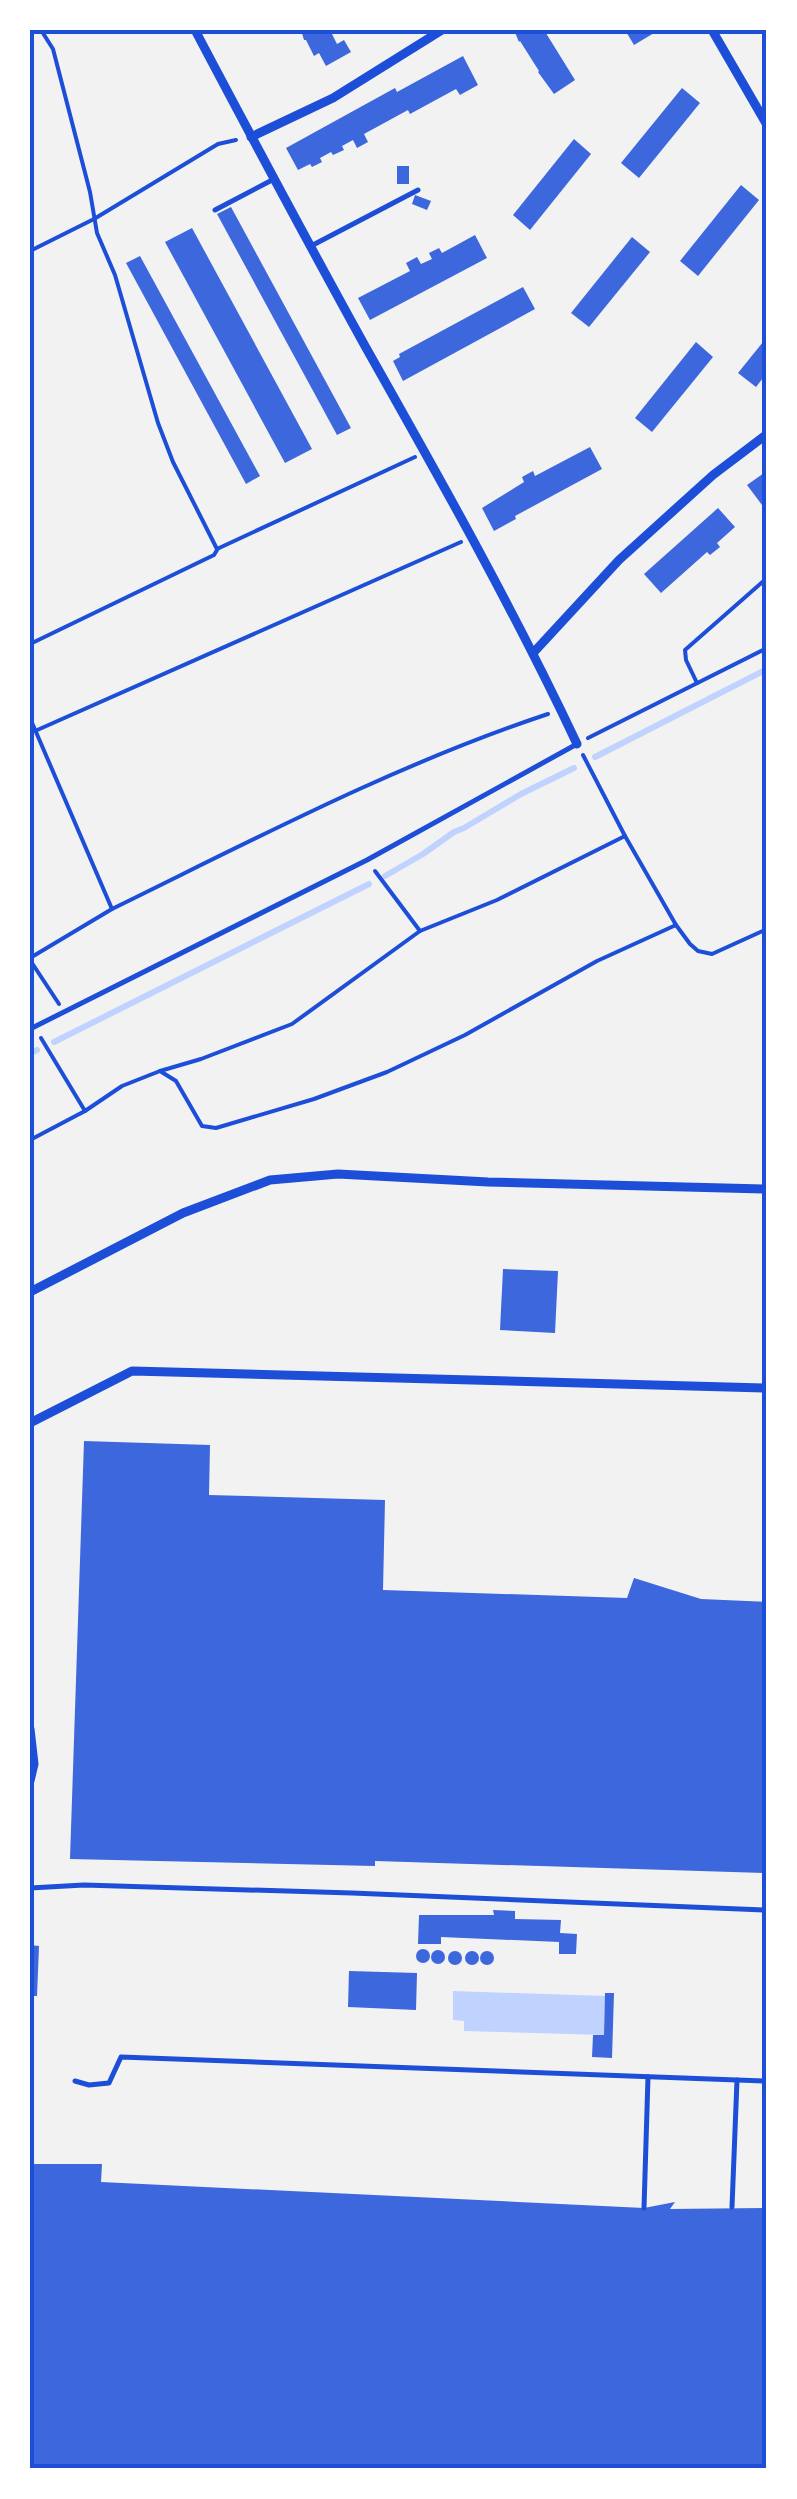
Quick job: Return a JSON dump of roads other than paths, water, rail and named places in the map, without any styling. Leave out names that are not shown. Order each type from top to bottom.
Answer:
[{"type":"street","points":[[194,30],[534,652],[577,744]]},
{"type":"street","points":[[416,30],[424,41]]},
{"type":"street","points":[[252,137],[332,98],[442,30]]},
{"type":"street","points":[[712,30],[767,125]]},
{"type":"street","points":[[534,652],[619,560],[713,475],[767,434]]},
{"type":"street","points":[[30,1292],[183,1213],[270,1180],[338,1174],[767,1189]]},
{"type":"street","points":[[30,1423],[132,1371],[767,1388]]},
{"type":"street","points":[[30,1729],[34,1764],[30,1780]]},
{"type":"lane","points":[[214,210],[274,179]]},
{"type":"lane","points":[[311,246],[418,190]]},
{"type":"lane","points":[[32,1028],[367,860],[577,744]]},
{"type":"lane","points":[[30,1888],[84,1885],[275,1890],[766,1910]]},
{"type":"lane","points":[[75,2081],[89,2085],[109,2083],[121,2057],[767,2080]]},
{"type":"lane","points":[[644,2208],[648,2077]]},
{"type":"lane","points":[[732,2207],[737,2080]]},
{"type":"water","points":[[453,1991],[605,1996],[604,2035],[464,2031],[464,2021],[453,2020]]},
{"type":"waterway","points":[[595,757],[767,669]]},
{"type":"waterway","points":[[385,876],[454,832],[574,768]]},
{"type":"waterway","points":[[54,1042],[369,884]]},
{"type":"waterway","points":[[30,1054],[37,1050]]}]
